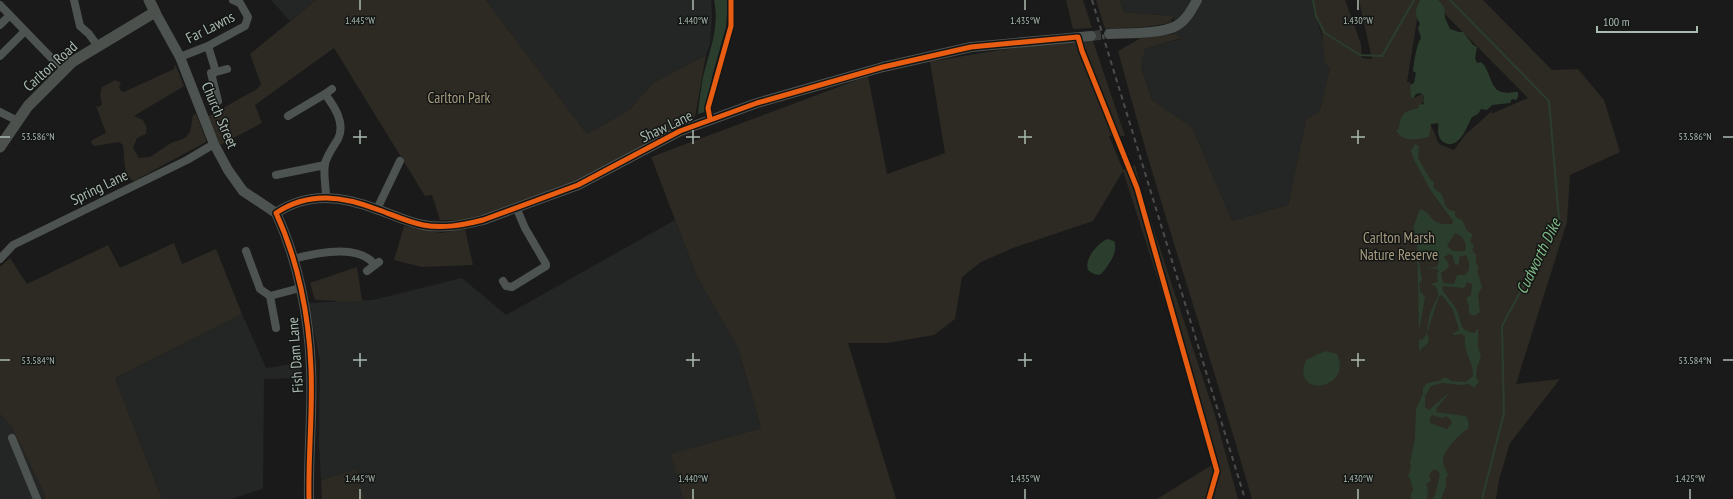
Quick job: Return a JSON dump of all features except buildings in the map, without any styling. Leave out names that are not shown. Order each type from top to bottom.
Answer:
[{"type":"main road","points":[[149,0],[155,12]]},
{"type":"main road","name":"Carlton Road","points":[[0,147],[39,94],[72,62],[155,12]]},
{"type":"street","points":[[74,0],[80,26],[89,34],[98,46]]},
{"type":"street","name":"Far Lawns","points":[[180,57],[208,46],[245,26],[248,17],[240,3],[233,0]]},
{"type":"street","points":[[1109,34],[1164,29],[1176,26],[1188,16],[1197,0]]},
{"type":"street","points":[[0,5],[63,70]]},
{"type":"street","name":"Church Street","points":[[155,12],[180,57],[214,144],[228,170],[243,191],[276,213]]},
{"type":"street","points":[[0,24],[10,15]]},
{"type":"street","points":[[0,56],[25,32]]},
{"type":"street","name":"Shaw Lane","points":[[276,213],[286,207],[326,197],[340,198],[377,209],[411,222],[441,227],[462,225],[483,220],[578,185],[680,131],[757,103],[883,67],[972,47],[1091,36]]},
{"type":"street","points":[[208,46],[216,72]]},
{"type":"street","points":[[218,101],[211,73],[227,69]]},
{"type":"street","points":[[288,116],[329,91],[341,128],[338,137],[329,152],[325,165],[326,197]]},
{"type":"street","points":[[0,112],[18,121]]},
{"type":"street","name":"Spring Lane","points":[[0,259],[13,245],[180,163],[214,144]]},
{"type":"street","points":[[377,209],[400,161]]},
{"type":"street","points":[[276,175],[325,165]]},
{"type":"street","points":[[503,281],[506,286],[512,287],[546,266],[525,228],[516,207]]},
{"type":"street","name":"Fish Dam Lane","points":[[276,213],[287,236],[307,324],[311,368],[309,499]]},
{"type":"street","points":[[246,251],[260,289],[270,296],[276,328]]},
{"type":"street","points":[[293,259],[324,252],[362,254],[377,263],[367,271]]},
{"type":"street","points":[[270,296],[300,288]]},
{"type":"street","points":[[12,438],[37,499]]},
{"type":"shaded area","points":[[271,0],[316,0],[290,21]]},
{"type":"shaded area","points":[[486,0],[711,0],[712,16],[710,44],[706,55],[653,83],[629,110],[587,134]]},
{"type":"shaded area","points":[[714,0],[728,0],[726,27],[713,73],[705,112],[698,114],[703,77],[715,30],[716,20]]},
{"type":"shaded area","points":[[1120,0],[1312,0],[1330,68],[1320,110],[1306,120],[1288,205],[1232,221],[1192,127],[1152,100],[1141,65],[1145,49],[1181,39],[1173,34],[1174,16],[1123,12]]},
{"type":"shaded area","points":[[1420,0],[1438,0],[1444,7],[1445,18],[1450,29],[1463,32],[1473,45],[1477,47],[1475,58],[1477,63],[1481,62],[1487,69],[1493,85],[1499,91],[1508,93],[1518,92],[1518,97],[1516,100],[1512,99],[1510,103],[1492,105],[1487,110],[1481,109],[1478,114],[1472,117],[1460,139],[1453,144],[1447,144],[1440,139],[1438,123],[1431,124],[1429,137],[1420,139],[1407,139],[1396,130],[1399,129],[1400,120],[1406,112],[1419,108],[1418,105],[1424,104],[1424,96],[1421,93],[1416,94],[1413,99],[1411,97],[1410,85],[1414,83],[1416,73],[1413,71],[1418,45],[1421,38],[1418,28],[1420,24],[1416,12]]},
{"type":"shaded area","points":[[1415,144],[1419,146],[1418,158],[1430,179],[1434,182],[1433,186],[1442,195],[1447,208],[1451,211],[1455,211],[1457,218],[1462,220],[1467,230],[1473,234],[1470,241],[1474,246],[1472,250],[1476,255],[1476,262],[1479,268],[1477,270],[1482,287],[1478,295],[1480,312],[1475,316],[1469,314],[1469,306],[1466,298],[1471,295],[1472,284],[1467,282],[1464,288],[1442,287],[1443,291],[1456,309],[1463,328],[1469,332],[1475,333],[1477,329],[1478,330],[1478,347],[1481,357],[1477,367],[1476,377],[1479,382],[1474,388],[1469,384],[1461,385],[1442,383],[1431,386],[1425,396],[1425,407],[1429,410],[1450,392],[1437,408],[1436,412],[1465,416],[1467,417],[1469,425],[1468,429],[1452,443],[1443,457],[1443,463],[1448,476],[1446,477],[1446,486],[1441,499],[1432,499],[1435,495],[1440,474],[1437,470],[1433,470],[1431,472],[1429,476],[1431,481],[1426,484],[1428,489],[1427,499],[1412,499],[1410,495],[1413,490],[1410,478],[1408,477],[1415,438],[1416,409],[1423,394],[1423,388],[1427,383],[1439,381],[1445,377],[1452,381],[1466,382],[1473,376],[1473,371],[1466,348],[1465,337],[1462,334],[1453,335],[1453,333],[1459,329],[1453,310],[1442,295],[1439,296],[1427,333],[1429,339],[1428,343],[1419,351],[1419,340],[1422,340],[1426,335],[1430,313],[1438,296],[1438,291],[1435,286],[1430,284],[1438,282],[1437,274],[1439,271],[1437,269],[1426,268],[1437,267],[1439,261],[1435,256],[1430,255],[1419,262],[1422,280],[1419,284],[1420,291],[1425,297],[1419,331],[1417,241],[1413,228],[1420,209],[1439,223],[1452,224],[1453,221],[1431,191],[1414,160],[1411,151]],"holes":[[[1455,233],[1464,240],[1466,245],[1465,251],[1453,251],[1447,246]],[[1449,254],[1452,255],[1455,264],[1459,265],[1459,257],[1466,255],[1468,260],[1469,270],[1465,275],[1457,275],[1454,284],[1443,283],[1441,273],[1449,267],[1448,262],[1444,257]],[[1432,415],[1442,418],[1446,416],[1452,423],[1447,429],[1430,423],[1430,418]]]},
{"type":"shaded area","points":[[675,220],[697,277],[738,348],[761,428],[672,454],[683,499],[365,499],[356,469],[321,480],[319,444],[320,361],[308,303],[373,300],[462,278],[506,315]]},
{"type":"shaded area","points":[[1107,239],[1114,241],[1114,254],[1107,267],[1101,274],[1097,275],[1088,270],[1088,261],[1092,252],[1099,244]]},
{"type":"shaded area","points":[[242,314],[266,368],[300,363],[300,378],[264,379],[263,489],[230,499],[162,499],[115,378]]},
{"type":"shaded area","points":[[1325,351],[1337,354],[1340,366],[1337,375],[1330,382],[1322,385],[1313,385],[1306,381],[1303,373],[1306,360]]},
{"type":"shaded area","points":[[0,414],[11,426],[44,493],[45,499],[0,499]]},
{"type":"green space","name":"Carlton Park","points":[[316,0],[486,0],[587,134],[629,110],[653,83],[706,55],[695,117],[628,155],[562,188],[498,211],[463,220],[440,220],[432,195],[425,196],[334,48],[255,105],[262,123],[220,145],[207,117],[257,89],[261,84],[250,54]]},
{"type":"green space","points":[[1066,0],[1083,0],[1092,28],[1073,29]]},
{"type":"green space","points":[[1096,0],[1120,0],[1123,12],[1174,16],[1170,23],[1145,27],[1105,29]]},
{"type":"green space","name":"Carlton Marsh Nature Reserve","points":[[1312,0],[1345,0],[1361,44],[1362,58],[1372,59],[1359,0],[1428,0],[1418,14],[1407,82],[1410,82],[1412,99],[1424,93],[1422,104],[1439,144],[1454,150],[1466,134],[1493,110],[1491,114],[1528,98],[1431,0],[1483,0],[1552,70],[1578,69],[1604,100],[1620,152],[1570,175],[1567,222],[1516,384],[1560,379],[1510,443],[1499,480],[1496,499],[1252,499],[1150,164],[1118,51],[1141,38],[1173,34],[1182,38],[1145,49],[1141,66],[1152,100],[1192,127],[1232,221],[1288,205],[1306,120],[1320,110],[1330,68],[1325,63],[1322,34]]},
{"type":"green space","points":[[1093,41],[1125,136],[1109,136],[1123,170],[1135,165],[1145,203],[1215,415],[1238,499],[1157,499],[1215,463],[1198,404],[1123,171],[1093,221],[1013,248],[981,262],[962,277],[955,319],[934,335],[888,343],[848,343],[896,499],[683,499],[671,454],[761,428],[738,348],[697,277],[651,157],[868,76],[887,174],[945,153],[930,62],[1011,48]]},
{"type":"green space","points":[[175,64],[184,86],[134,116],[143,120],[147,128],[146,134],[137,138],[133,148],[139,158],[150,157],[171,143],[185,138],[190,132],[193,115],[196,114],[206,142],[134,181],[130,178],[126,170],[123,145],[119,142],[94,146],[91,143],[92,140],[106,133],[96,106],[99,107],[102,104],[100,95],[102,87],[115,80],[121,83],[119,87],[120,90],[124,92],[174,69]]},
{"type":"green space","points":[[404,226],[441,233],[465,229],[473,265],[422,267],[394,260]]},
{"type":"green space","points":[[174,243],[182,264],[216,249],[242,314],[115,378],[162,499],[45,499],[44,493],[11,426],[0,414],[0,267],[10,258],[27,284],[108,245],[120,268]]},
{"type":"green space","points":[[357,267],[362,301],[337,302],[315,300],[310,283]]},
{"type":"green space","points":[[356,469],[365,499],[322,499],[321,480]]},
{"type":"waterway","name":"Cudworth Dike","points":[[1313,0],[1316,16],[1325,33],[1360,55],[1382,56],[1414,0]]},
{"type":"waterway","name":"Cudworth Dike","points":[[1450,0],[1549,101],[1559,219],[1502,326],[1504,413],[1482,499]]},
{"type":"tunnel","points":[[1091,36],[1109,34]]},
{"type":"railway","points":[[1092,0],[1245,499]]},
{"type":"cycle path","points":[[710,119],[708,108],[731,26],[731,0]]},
{"type":"cycle path","points":[[309,499],[311,384],[308,328],[296,269],[284,231],[276,213],[301,201],[326,198],[352,201],[423,225],[446,226],[476,222],[578,185],[680,131],[757,103],[883,67],[971,47],[1078,37],[1082,51],[1137,188],[1217,471],[1209,499]]}]
